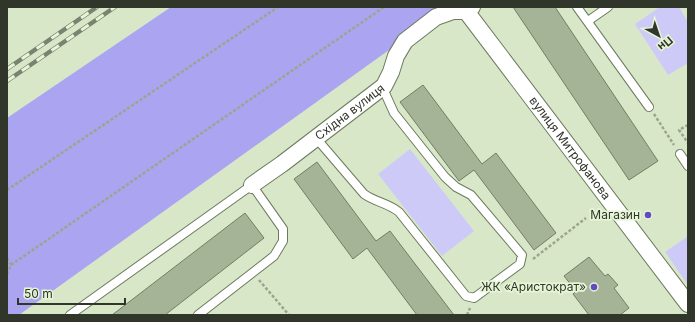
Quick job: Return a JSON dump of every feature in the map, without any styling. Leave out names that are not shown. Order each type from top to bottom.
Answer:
[{"type":"street","name":"Східна вулиця","points":[[252,185],[384,86],[391,72],[396,56],[405,41],[436,17],[469,9]]},
{"type":"street","name":"вулиця Митрофанова","points":[[469,9],[688,304]]},
{"type":"lane","points":[[578,7],[649,107]]},
{"type":"lane","points":[[588,21],[608,7]]},
{"type":"lane","points":[[316,138],[364,194],[371,199],[384,202],[392,206],[399,212],[466,296],[474,298],[520,264],[522,255],[486,211],[471,195],[456,187],[445,177],[394,113],[385,93],[384,86]]},
{"type":"lane","points":[[680,154],[688,166]]},
{"type":"lane","points":[[70,315],[252,185],[283,229],[283,241],[274,256],[198,315]]},
{"type":"path","points":[[7,190],[278,7]]},
{"type":"path","points":[[7,274],[11,265],[384,7]]},
{"type":"path","points":[[649,107],[680,154]]},
{"type":"path","points":[[688,125],[679,130],[688,143]]},
{"type":"path","points":[[520,264],[532,259],[586,218]]},
{"type":"path","points":[[7,258],[11,265]]},
{"type":"path","points":[[253,273],[289,315]]},
{"type":"shaded area","points":[[171,7],[449,7],[19,315],[7,315],[7,118]]},
{"type":"shaded area","points":[[660,7],[679,7],[688,22],[688,63],[668,75],[635,24]]},
{"type":"shaded area","points":[[410,149],[474,231],[442,256],[378,174]]},
{"type":"shaded area","points":[[688,236],[688,285],[665,252]]},
{"type":"building","points":[[513,7],[555,7],[658,161],[629,180]]},
{"type":"building","points":[[423,85],[482,164],[496,153],[556,233],[534,250],[474,170],[459,181],[400,102]]},
{"type":"building","points":[[317,162],[376,241],[390,231],[454,315],[417,315],[367,248],[353,259],[294,179]]},
{"type":"building","points":[[245,213],[264,238],[165,315],[112,315]]},
{"type":"building","name":"ЖК «Аристократ»","points":[[589,257],[605,276],[608,274],[618,285],[614,288],[629,308],[620,315],[589,315],[573,294],[576,291],[564,276]]},
{"type":"railway","points":[[7,69],[97,7]]},
{"type":"railway","points":[[7,81],[115,7]]},
{"type":"place","name":"Магазин","points":[[648,215]]},
{"type":"place","name":"ЖК «Аристократ»","points":[[594,287]]}]
